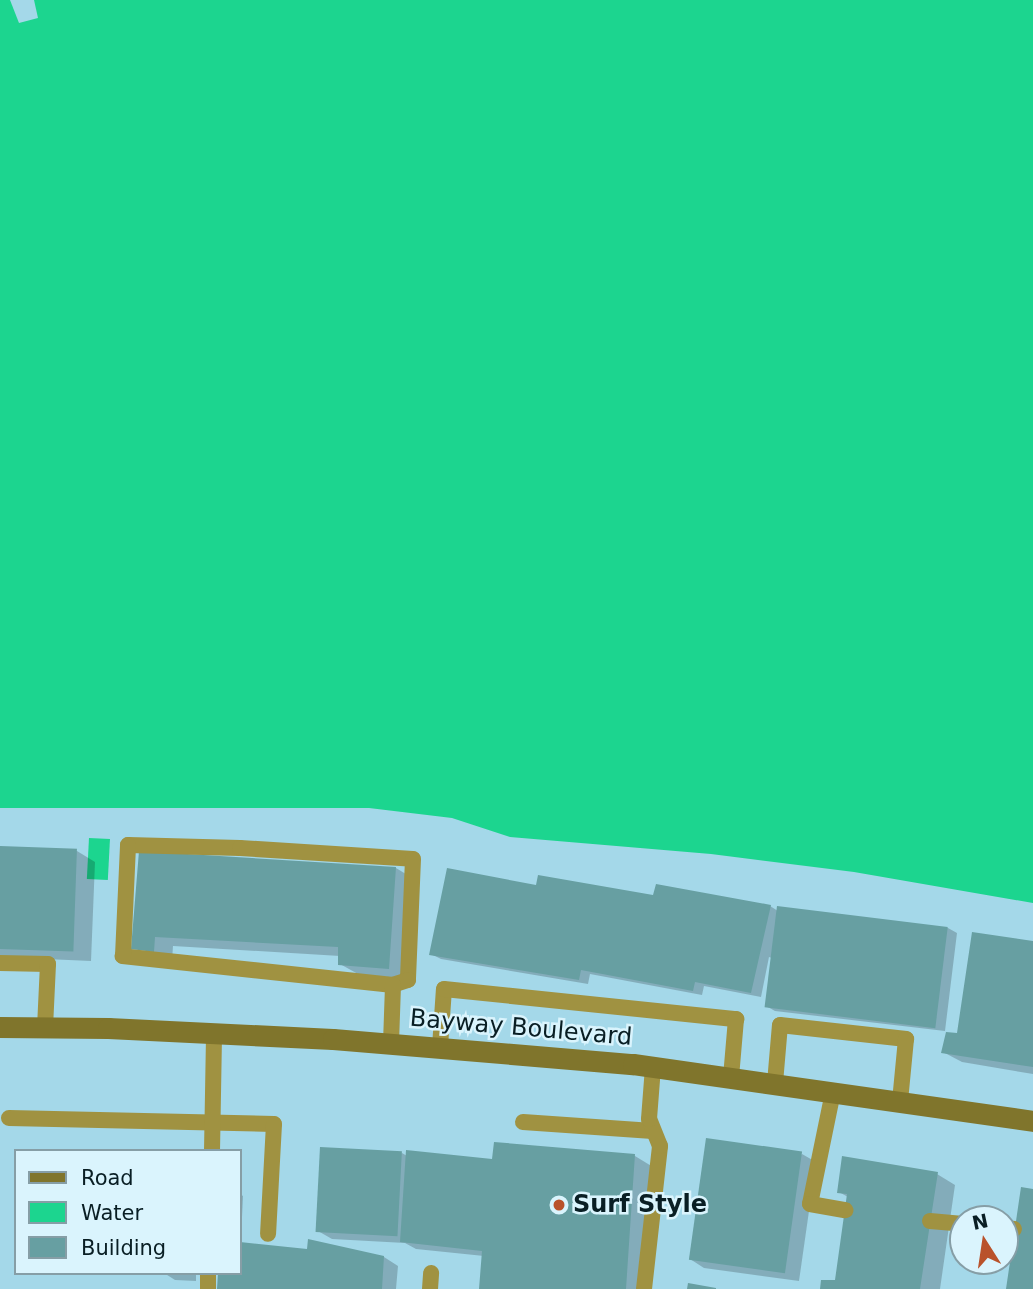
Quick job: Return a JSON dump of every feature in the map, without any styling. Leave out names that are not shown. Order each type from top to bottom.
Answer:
[{"type":"street","name":"Bayway Boulevard","points":[[0,1027],[214,1033],[440,1047],[653,1067],[1033,1121]]},
{"type":"lane","points":[[128,845],[240,848],[413,859],[408,980],[393,985],[123,956],[128,845]]},
{"type":"lane","points":[[0,964],[48,964],[45,1027]]},
{"type":"lane","points":[[391,1043],[393,985]]},
{"type":"lane","points":[[440,1047],[444,989],[458,990],[736,1019],[731,1077]]},
{"type":"lane","points":[[775,1083],[780,1025],[906,1040],[900,1101]]},
{"type":"lane","points":[[212,1149],[214,1033]]},
{"type":"lane","points":[[644,1289],[660,1146],[649,1119],[653,1067]]},
{"type":"lane","points":[[833,1092],[810,1203],[845,1210]]},
{"type":"lane","points":[[9,1118],[274,1124],[268,1234]]},
{"type":"lane","points":[[523,1122],[653,1131]]},
{"type":"lane","points":[[930,1221],[949,1223]]},
{"type":"water","points":[[0,0],[1033,0],[1033,903],[854,872],[711,854],[510,837],[452,818],[369,808],[0,808]]},
{"type":"water","points":[[89,838],[110,839],[108,880],[87,879]]},
{"type":"pier","points":[[10,0],[34,0],[38,18],[19,23]]},
{"type":"building","points":[[0,846],[77,849],[73,952],[0,949]]},
{"type":"building","points":[[139,851],[396,867],[389,969],[338,965],[338,947],[155,937],[154,952],[131,949]]},
{"type":"building","points":[[447,868],[536,885],[538,875],[653,895],[656,884],[771,905],[751,993],[695,982],[693,991],[581,970],[579,980],[429,955]]},
{"type":"building","points":[[777,906],[948,927],[935,1028],[765,1007]]},
{"type":"building","points":[[972,932],[1033,941],[1033,1067],[941,1053],[946,1032],[957,1033]]},
{"type":"building","points":[[706,1138],[802,1151],[785,1273],[689,1260]]},
{"type":"building","name":"Surf Style","points":[[494,1142],[635,1154],[626,1289],[479,1289],[482,1251],[400,1242],[406,1150],[492,1159]]},
{"type":"building","points":[[320,1147],[402,1151],[397,1236],[316,1232]]},
{"type":"building","points":[[842,1156],[938,1172],[920,1289],[820,1289],[821,1280],[835,1280],[847,1194],[837,1193]]},
{"type":"building","points":[[1021,1187],[1033,1189],[1033,1289],[1006,1289],[1008,1275],[1019,1275],[1018,1205]]},
{"type":"building","points":[[308,1239],[384,1256],[382,1289],[217,1289],[218,1275],[242,1275],[242,1242],[307,1249]]},
{"type":"building","points":[[688,1283],[716,1288],[716,1289],[687,1289]]},
{"type":"place","name":"Surf Style","points":[[559,1205]]}]
